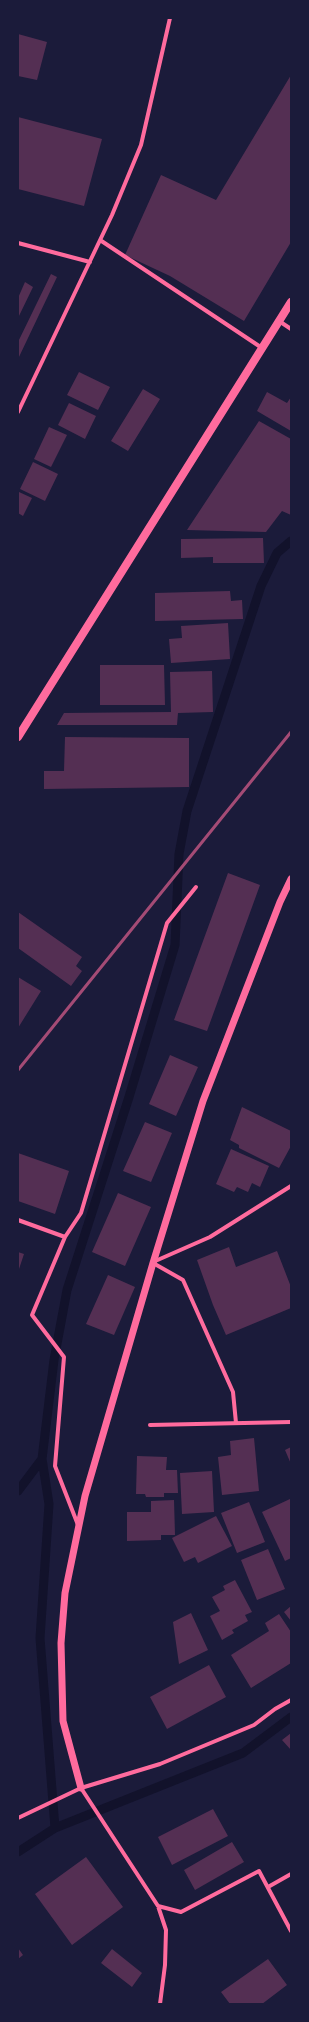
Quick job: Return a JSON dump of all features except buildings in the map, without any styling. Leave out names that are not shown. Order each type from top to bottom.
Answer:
[{"type":"main road","points":[[18,737],[291,302]]},
{"type":"street","points":[[18,412],[90,262],[141,145],[170,18]]},
{"type":"street","points":[[100,240],[262,348]]},
{"type":"street","points":[[18,243],[90,262]]},
{"type":"street","points":[[279,321],[291,329]]},
{"type":"street","points":[[160,2004],[165,1965],[166,1930],[158,1906],[81,1788],[63,1721],[61,1643],[65,1593],[86,1496],[153,1263],[203,1101],[280,902],[291,879]]},
{"type":"street","points":[[79,1527],[56,1466],[64,1357],[32,1315],[65,1237],[81,1213],[167,923],[196,887]]},
{"type":"street","points":[[153,1263],[210,1237],[291,1186]]},
{"type":"street","points":[[18,1220],[65,1237]]},
{"type":"street","points":[[153,1263],[184,1280],[233,1392],[236,1423]]},
{"type":"street","points":[[150,1425],[291,1422]]},
{"type":"street","points":[[18,1818],[81,1788],[160,1764],[254,1725],[275,1709],[291,1700]]},
{"type":"street","points":[[158,1906],[181,1912],[259,1871],[291,1931]]},
{"type":"street","points":[[268,1887],[291,1874]]},
{"type":"waterway","points":[[55,1828],[40,1638],[49,1504],[42,1459],[54,1360],[67,1290],[129,1097],[175,945],[179,854],[187,811],[261,586],[277,553],[291,541]]},
{"type":"waterway","points":[[18,1491],[42,1459]]},
{"type":"waterway","points":[[18,1852],[55,1828],[243,1753],[291,1717]]},
{"type":"railway","points":[[18,1070],[291,732]]}]
